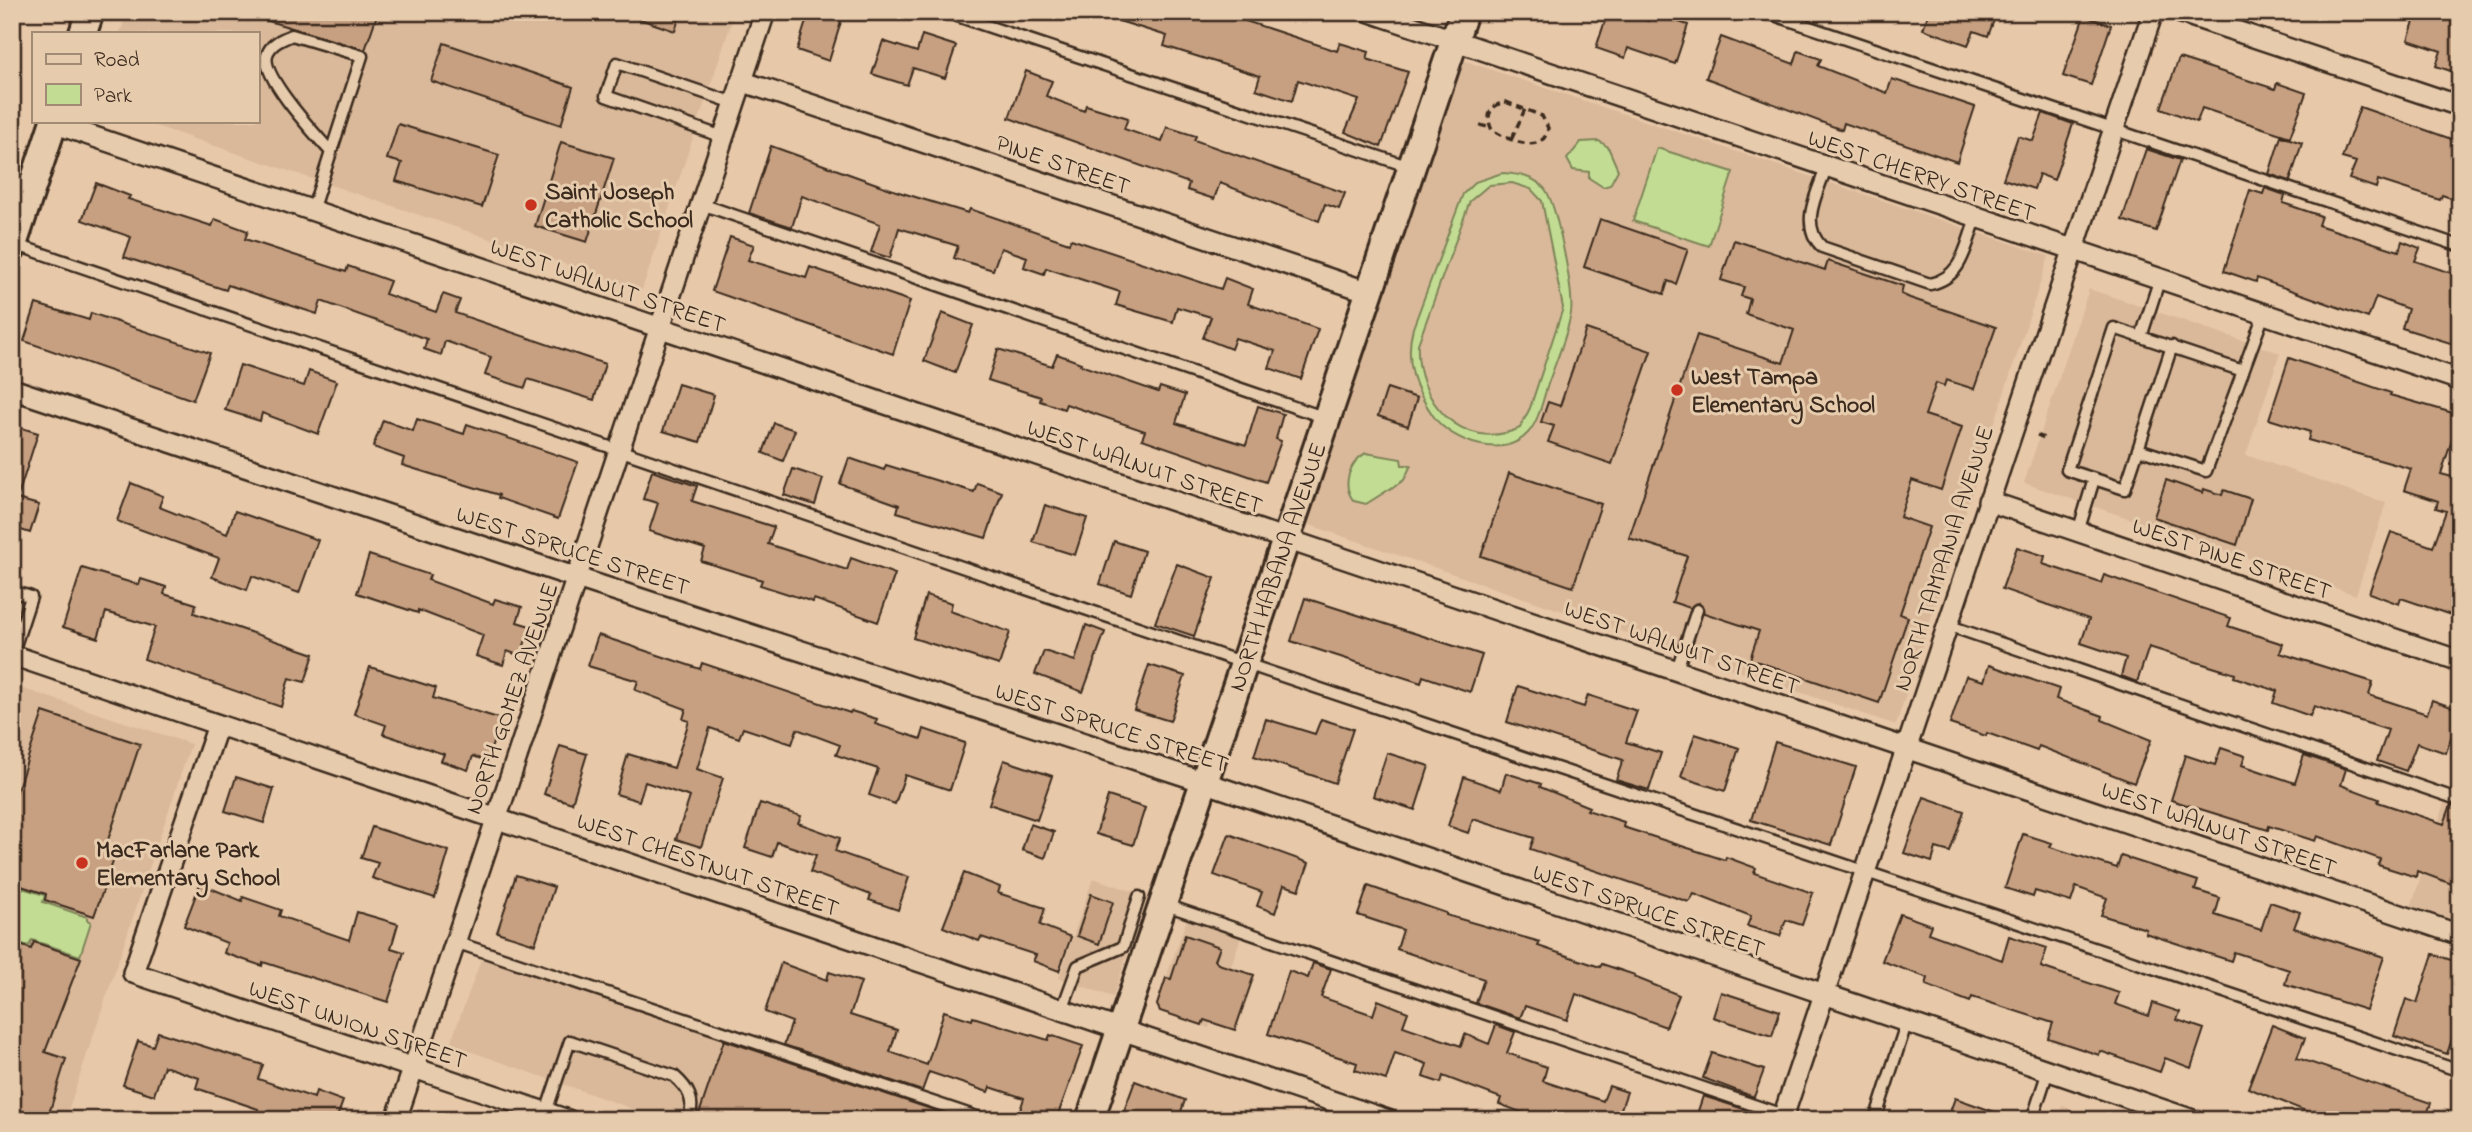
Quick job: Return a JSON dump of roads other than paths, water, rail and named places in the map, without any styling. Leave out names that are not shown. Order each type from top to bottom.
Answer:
[{"type":"street","points":[[83,32],[90,12]]},
{"type":"street","name":"NORTH GOMEZ AVENUE","points":[[396,1120],[765,12]]},
{"type":"street","name":"WEST CHERRY STREET","points":[[1370,12],[2159,281],[2460,380]]},
{"type":"street","name":"NORTH HABANA AVENUE","points":[[1090,1120],[1120,1030],[1147,912],[1204,782],[1464,12]]},
{"type":"street","name":"NORTH TAMPANIA AVENUE","points":[[1783,1117],[2153,12]]},
{"type":"street","points":[[2179,12],[2460,106]]},
{"type":"street","name":"PINE STREET","points":[[741,81],[1369,292]]},
{"type":"street","points":[[13,246],[19,206],[54,122]]},
{"type":"street","name":"WEST WALNUT STREET","points":[[54,122],[2460,935]]},
{"type":"street","name":"WEST SPRUCE STREET","points":[[12,388],[577,578],[1204,782],[1823,996],[2193,1120]]},
{"type":"street","name":"WEST PINE STREET","points":[[1988,501],[2460,661]]},
{"type":"street","name":"WEST CHESTNUT STREET","points":[[12,655],[1388,1120]]},
{"type":"street","name":"WEST UNION STREET","points":[[218,725],[133,973],[568,1120]]},
{"type":"lane","points":[[946,12],[1411,168]]},
{"type":"lane","points":[[1765,12],[2460,246]]},
{"type":"lane","points":[[312,211],[362,56],[292,35],[270,47],[265,58],[268,69],[296,111],[331,152]]},
{"type":"lane","points":[[723,137],[606,96],[609,85],[617,63],[734,103]]},
{"type":"lane","points":[[1826,168],[1809,219],[1812,237],[1822,247],[1930,284],[1946,280],[1957,270],[1976,219]]},
{"type":"lane","points":[[701,204],[1327,418]]},
{"type":"lane","points":[[13,246],[1864,873],[2460,1071]]},
{"type":"lane","points":[[2141,337],[2159,281]]},
{"type":"lane","points":[[2138,449],[2206,471],[2264,314]]},
{"type":"lane","points":[[2172,346],[2125,489],[2067,470],[2114,328],[2172,346],[2243,370]]},
{"type":"lane","points":[[2078,532],[2094,479]]},
{"type":"lane","points":[[12,591],[31,597],[12,655]]},
{"type":"lane","points":[[1676,672],[1697,610]]},
{"type":"lane","points":[[1946,625],[2460,800]]},
{"type":"lane","points":[[12,723],[12,730]]},
{"type":"lane","points":[[1062,1010],[1078,966],[1123,947],[1147,912],[1783,1117]]},
{"type":"lane","points":[[455,942],[986,1120]]},
{"type":"lane","points":[[1875,1120],[1906,1024]]},
{"type":"lane","points":[[546,1112],[570,1041],[674,1076],[686,1087],[692,1099],[689,1120]]},
{"type":"lane","points":[[2032,1120],[2048,1071]]},
{"type":"place","name":"Saint Joseph Catholic School","points":[[531,205]]},
{"type":"place","name":"West Tampa Elementary School","points":[[1677,390]]},
{"type":"place","name":"MacFarlane Park Elementary School","points":[[82,863]]}]
